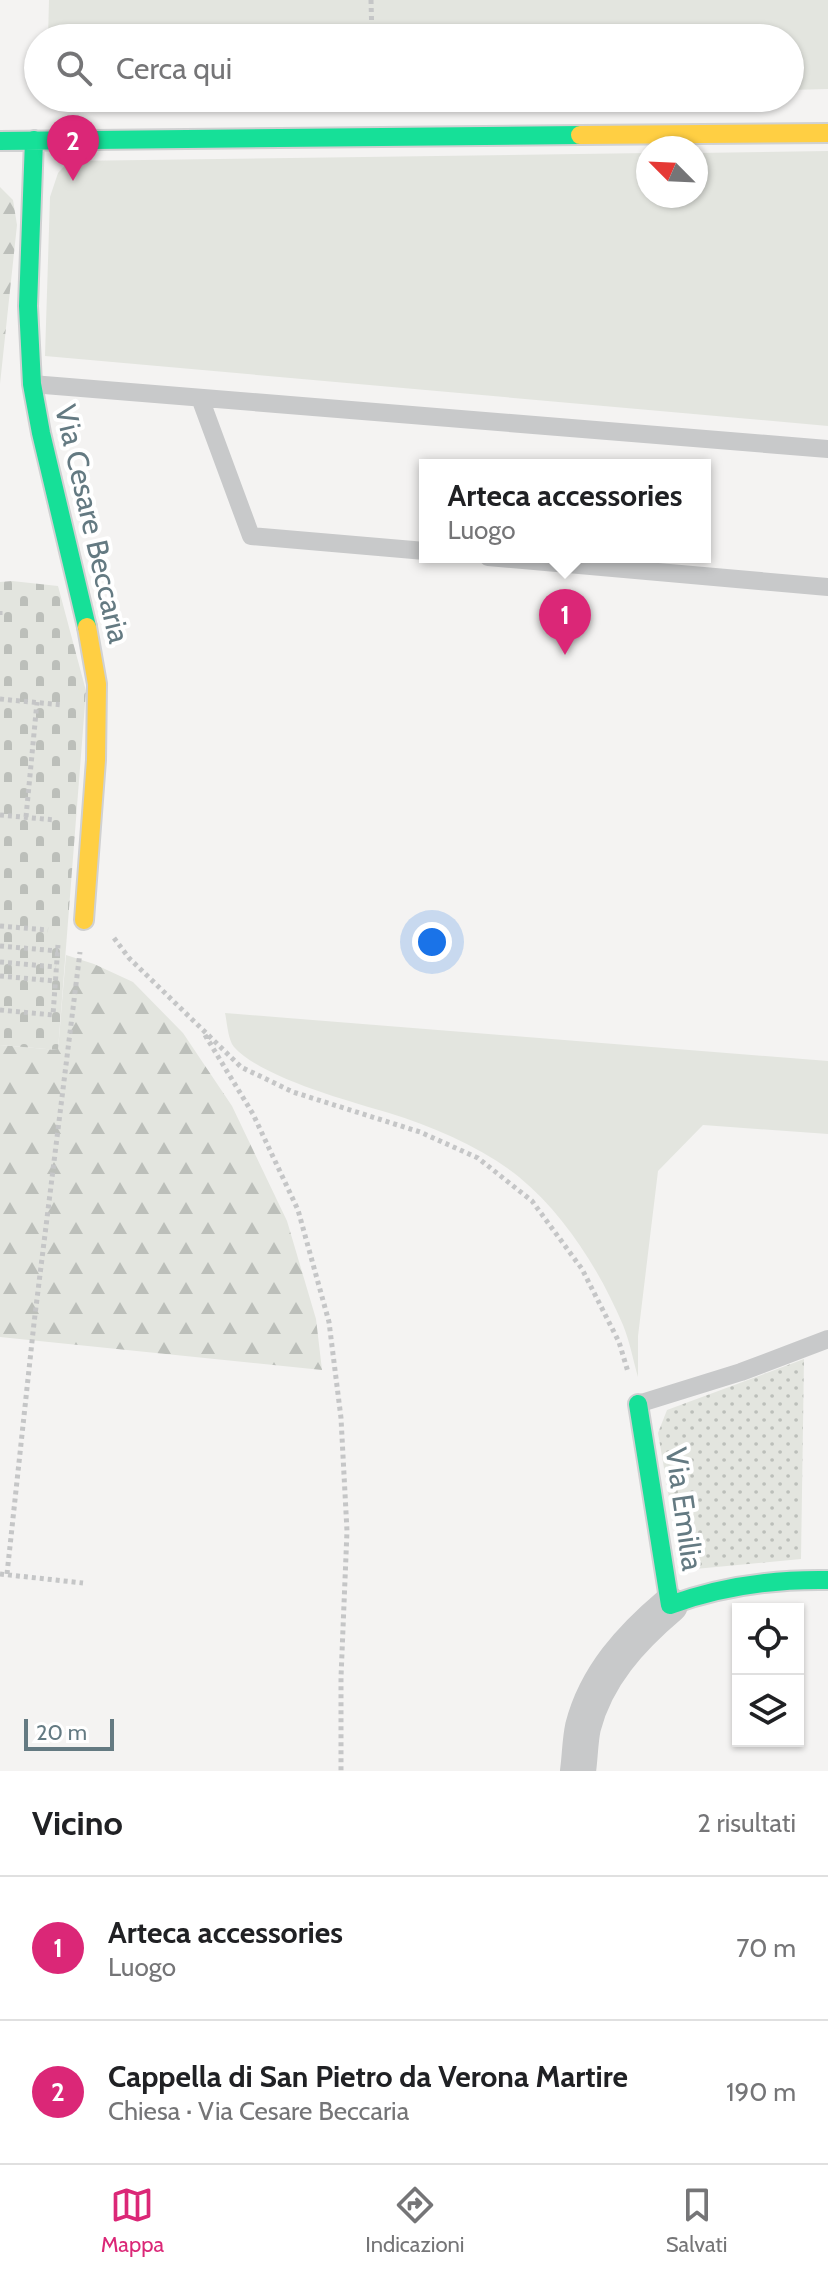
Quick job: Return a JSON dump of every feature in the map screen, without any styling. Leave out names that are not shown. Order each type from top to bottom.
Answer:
[{"type":"street","points":[[0,141],[828,133]]},
{"type":"street","name":"Via Cesare Beccaria","points":[[34,140],[28,306],[32,384],[84,612],[97,684],[96,760],[84,920]]},
{"type":"street","name":"Via Emilia","points":[[638,1404],[670,1605],[706,1591],[751,1581],[786,1578],[828,1580]]},
{"type":"street","points":[[578,1771],[582,1730],[593,1696],[616,1659],[643,1628],[670,1605]]},
{"type":"lane","points":[[32,384],[828,449]]},
{"type":"lane","points":[[200,398],[251,536],[419,550]]},
{"type":"lane","points":[[556,563],[828,587]]},
{"type":"lane","points":[[638,1404],[741,1372],[828,1339]]},
{"type":"path","points":[[371,0],[372,24]]},
{"type":"path","points":[[0,699],[69,705]]},
{"type":"path","points":[[26,817],[37,702]]},
{"type":"path","points":[[0,815],[59,821]]},
{"type":"path","points":[[48,931],[50,915]]},
{"type":"path","points":[[83,1583],[4,1574],[84,920]]},
{"type":"path","points":[[0,926],[59,932]]},
{"type":"path","points":[[113,936],[129,958],[241,1067],[293,1092],[420,1132],[478,1158],[532,1201],[582,1269],[619,1342],[638,1404]]},
{"type":"path","points":[[0,1010],[53,1015],[58,942]]},
{"type":"path","points":[[0,946],[58,951]]},
{"type":"path","points":[[0,962],[56,967]]},
{"type":"path","points":[[0,976],[55,981]]},
{"type":"path","points":[[201,1027],[253,1114],[298,1210],[329,1322],[341,1418],[347,1531],[341,1771]]},
{"type":"green space","points":[[49,0],[828,0],[828,89],[804,90],[804,24],[48,24]]},
{"type":"green space","points":[[828,151],[828,426],[45,356],[50,197],[58,173],[69,161],[636,153],[636,208],[708,208],[708,153]]},
{"type":"green space","points":[[0,187],[13,200],[17,225],[0,384]]},
{"type":"green space","points":[[0,582],[58,586],[86,691],[58,1050],[0,1045]]},
{"type":"green space","points":[[66,955],[133,982],[183,1033],[232,1106],[287,1221],[316,1319],[322,1370],[0,1337],[0,1045],[58,1050]]},
{"type":"green space","points":[[225,1013],[828,1061],[828,1134],[703,1125],[658,1171],[638,1336],[638,1377],[630,1344],[604,1284],[566,1226],[519,1177],[490,1157],[440,1132],[307,1087],[264,1069],[234,1047]]},
{"type":"green space","points":[[804,1359],[801,1559],[695,1569],[680,1562],[658,1433],[667,1410]]},
{"type":"traffic: fast","points":[[0,141],[580,135]]},
{"type":"traffic: fast","points":[[34,140],[28,306],[32,384],[87,627]]},
{"type":"traffic: fast","points":[[638,1404],[670,1605],[748,1585],[828,1580]]},
{"type":"traffic: slow","points":[[580,135],[828,133]]},
{"type":"traffic: slow","points":[[84,920],[96,760],[97,684],[87,627]]},
{"type":"place","name":"Cappella di San Pietro da Verona Martire","points":[[73,181]]},
{"type":"place","name":"Arteca accessories","points":[[565,655]]}]
